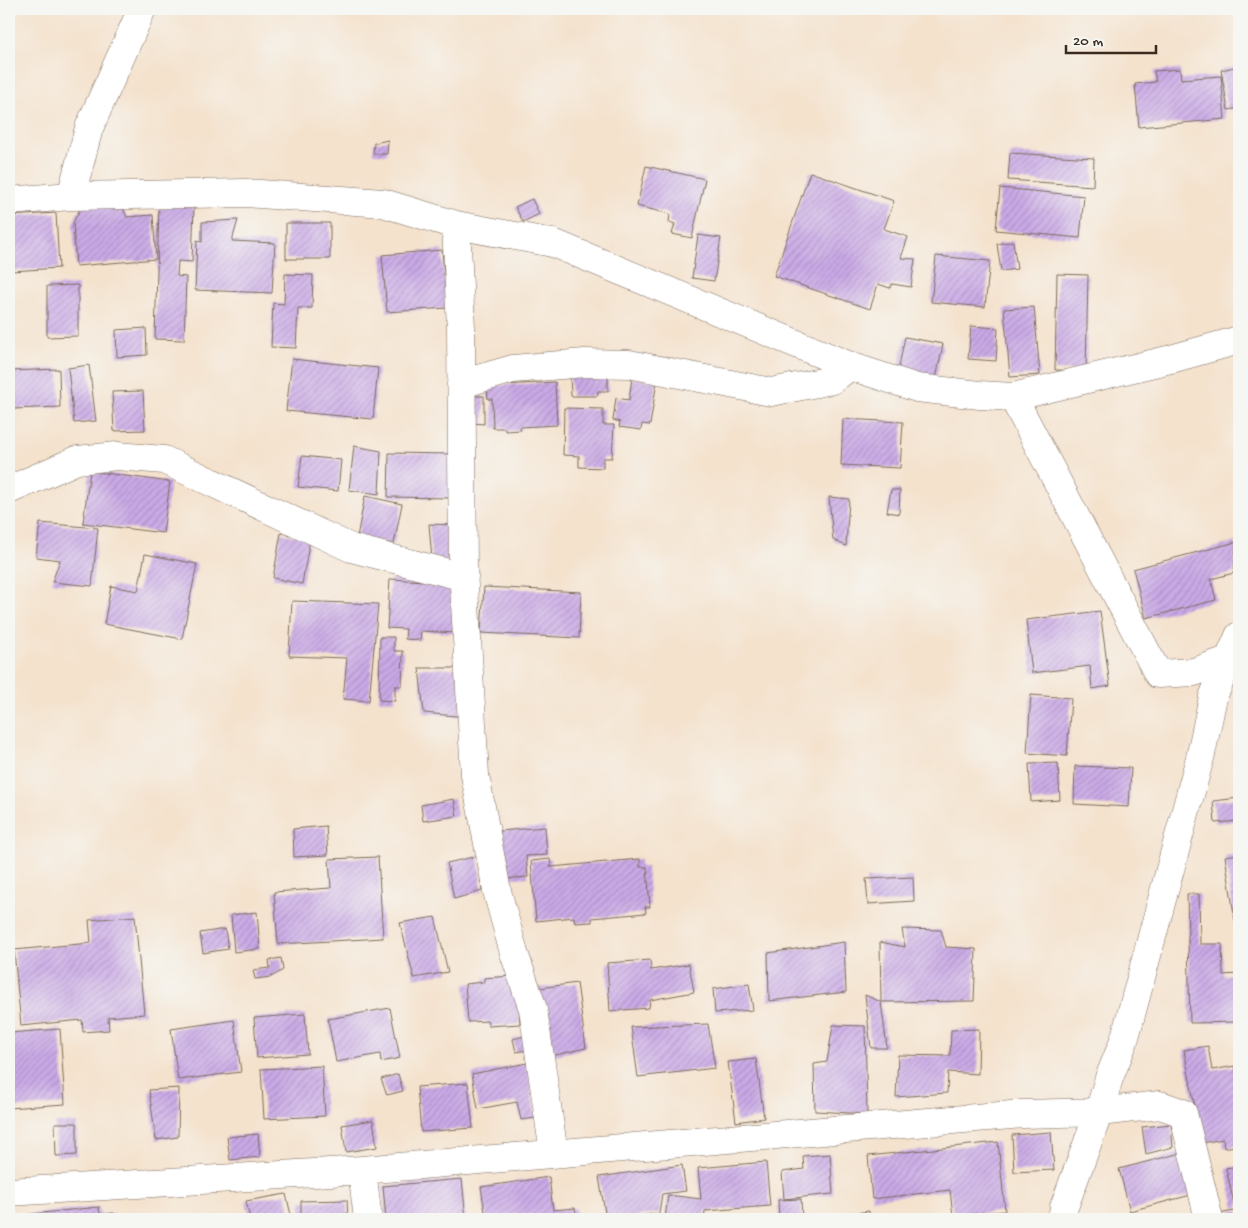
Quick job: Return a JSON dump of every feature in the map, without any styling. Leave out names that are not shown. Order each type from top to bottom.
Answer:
[{"type":"street","points":[[71,196],[89,128],[142,9]]},
{"type":"street","points":[[9,201],[71,196],[246,192],[383,203],[456,225],[553,243],[850,366],[917,388],[1013,397],[1171,359],[1239,340]]},
{"type":"street","points":[[456,225],[461,328],[464,577],[475,775],[497,891],[514,953],[533,1009],[554,1154]]},
{"type":"street","points":[[461,384],[513,369],[585,363],[620,364],[692,375],[771,392],[832,380],[850,366]]},
{"type":"street","points":[[1013,397],[1158,674],[1194,672],[1236,650]]},
{"type":"street","points":[[9,490],[77,460],[117,456],[164,460],[351,548],[464,577]]},
{"type":"street","points":[[1062,1219],[1064,1207],[1126,1031],[1201,754],[1213,697],[1236,650]]},
{"type":"street","points":[[9,1192],[362,1170],[1023,1114],[1099,1112],[1160,1105],[1183,1113],[1209,1219]]},
{"type":"street","points":[[362,1170],[368,1219]]},
{"type":"building","points":[[1239,66],[1239,108],[1228,110],[1221,70]]},
{"type":"building","points":[[1180,69],[1181,79],[1221,76],[1225,119],[1139,127],[1135,84],[1156,82],[1154,71]]},
{"type":"building","points":[[388,140],[387,154],[373,154],[374,143]]},
{"type":"building","points":[[1010,153],[1094,158],[1093,186],[1008,180]]},
{"type":"building","points":[[646,166],[705,179],[692,238],[672,234],[675,224],[669,222],[670,214],[637,206]]},
{"type":"building","points":[[810,172],[894,201],[884,229],[908,237],[901,258],[915,259],[911,287],[892,284],[890,288],[878,284],[870,309],[774,276]]},
{"type":"building","points":[[1000,188],[1084,196],[1080,238],[996,230]]},
{"type":"building","points":[[532,199],[539,214],[523,222],[515,207]]},
{"type":"building","points":[[120,202],[127,217],[153,215],[156,259],[76,266],[73,223],[83,203]]},
{"type":"building","points":[[159,205],[194,206],[192,262],[178,261],[177,276],[186,277],[184,340],[155,339]]},
{"type":"building","points":[[56,213],[59,268],[11,271],[9,216]]},
{"type":"building","points":[[238,220],[232,241],[275,243],[272,293],[195,290],[197,240],[202,242],[202,222]]},
{"type":"building","points":[[286,223],[330,223],[330,259],[286,259]]},
{"type":"building","points":[[698,235],[721,238],[714,281],[692,278]]},
{"type":"building","points":[[1013,241],[1017,269],[1001,271],[997,244]]},
{"type":"building","points":[[442,250],[447,308],[387,312],[382,255]]},
{"type":"building","points":[[936,256],[990,261],[985,307],[931,302]]},
{"type":"building","points":[[285,274],[313,275],[312,308],[298,308],[296,348],[271,347],[273,303],[284,304]]},
{"type":"building","points":[[1057,274],[1088,275],[1086,371],[1055,370]]},
{"type":"building","points":[[78,285],[78,336],[47,337],[47,286]]},
{"type":"building","points":[[1034,307],[1040,375],[1010,377],[1004,309]]},
{"type":"building","points":[[971,326],[998,328],[996,361],[968,359]]},
{"type":"building","points":[[146,328],[147,355],[117,357],[116,330]]},
{"type":"building","points":[[905,337],[943,344],[936,379],[898,371]]},
{"type":"building","points":[[292,359],[378,368],[373,419],[286,411]]},
{"type":"building","points":[[89,365],[96,421],[74,423],[68,368]]},
{"type":"building","points":[[59,369],[60,407],[13,409],[11,371]]},
{"type":"building","points":[[608,375],[608,391],[598,391],[597,396],[571,396],[570,376]]},
{"type":"building","points":[[632,378],[657,381],[650,425],[642,424],[641,430],[619,427],[620,422],[613,420],[616,398],[629,400]]},
{"type":"building","points":[[555,382],[557,425],[520,427],[521,430],[505,431],[505,428],[493,428],[492,399],[488,399],[487,386]]},
{"type":"building","points":[[143,391],[145,430],[114,431],[112,392]]},
{"type":"building","points":[[472,396],[484,396],[484,424],[472,423]]},
{"type":"building","points":[[564,408],[603,409],[603,425],[614,425],[612,458],[603,458],[603,468],[579,467],[579,456],[563,455]]},
{"type":"building","points":[[843,419],[903,422],[900,468],[841,465]]},
{"type":"building","points":[[354,446],[381,451],[379,494],[349,490]]},
{"type":"building","points":[[389,453],[451,454],[450,498],[388,497]]},
{"type":"building","points":[[302,456],[341,460],[338,491],[298,487]]},
{"type":"building","points":[[90,471],[170,482],[163,533],[83,523]]},
{"type":"building","points":[[891,490],[900,490],[899,514],[887,512]]},
{"type":"building","points":[[365,496],[402,504],[394,544],[357,537]]},
{"type":"building","points":[[829,497],[849,499],[846,546],[833,540]]},
{"type":"building","points":[[40,523],[98,528],[92,586],[52,582],[60,560],[36,557]]},
{"type":"building","points":[[429,524],[454,525],[455,561],[432,560]]},
{"type":"building","points":[[281,533],[310,539],[302,584],[273,578]]},
{"type":"building","points":[[1236,542],[1234,573],[1211,579],[1216,600],[1146,618],[1133,569]]},
{"type":"building","points":[[145,554],[197,564],[182,639],[104,624],[111,586],[138,591]]},
{"type":"building","points":[[390,579],[459,583],[456,633],[421,631],[420,640],[405,639],[406,629],[387,628]]},
{"type":"building","points":[[484,587],[581,592],[579,638],[481,633]]},
{"type":"building","points":[[292,601],[378,604],[369,701],[343,699],[347,658],[289,656]]},
{"type":"building","points":[[1100,611],[1110,686],[1092,689],[1090,666],[1032,673],[1026,620]]},
{"type":"building","points":[[380,637],[394,637],[394,651],[403,651],[402,686],[395,686],[395,701],[379,700]]},
{"type":"building","points":[[419,668],[462,668],[466,717],[424,713]]},
{"type":"building","points":[[1031,695],[1071,698],[1067,756],[1027,753]]},
{"type":"building","points":[[1058,763],[1060,800],[1031,802],[1029,764]]},
{"type":"building","points":[[1075,766],[1131,768],[1129,807],[1074,804]]},
{"type":"building","points":[[1239,798],[1239,821],[1215,823],[1213,801]]},
{"type":"building","points":[[454,799],[457,816],[423,821],[421,805]]},
{"type":"building","points":[[326,826],[328,855],[294,857],[293,829]]},
{"type":"building","points":[[545,827],[547,855],[526,856],[528,877],[504,879],[500,831]]},
{"type":"building","points":[[1239,854],[1239,920],[1235,921],[1225,856]]},
{"type":"building","points":[[478,856],[482,891],[454,899],[447,863]]},
{"type":"building","points":[[378,857],[383,938],[278,944],[274,892],[331,888],[329,859]]},
{"type":"building","points":[[550,859],[551,867],[640,859],[640,867],[647,867],[650,907],[645,907],[646,913],[592,918],[592,922],[575,923],[574,917],[536,921],[531,861]]},
{"type":"building","points":[[913,877],[914,901],[868,904],[866,879]]},
{"type":"building","points":[[1187,894],[1199,894],[1200,944],[1222,944],[1223,975],[1239,974],[1239,1022],[1190,1023]]},
{"type":"building","points":[[257,912],[260,949],[234,952],[231,915]]},
{"type":"building","points":[[135,916],[144,1014],[108,1017],[109,1030],[83,1032],[82,1020],[21,1026],[14,950],[91,943],[89,920]]},
{"type":"building","points":[[435,917],[448,972],[414,978],[400,923]]},
{"type":"building","points":[[225,929],[228,949],[203,953],[200,933]]},
{"type":"building","points":[[902,929],[941,930],[946,947],[976,949],[974,1001],[881,1002],[880,942],[905,947]]},
{"type":"building","points":[[844,942],[846,992],[769,1001],[768,953]]},
{"type":"building","points":[[281,958],[283,970],[271,977],[255,979],[253,970],[270,968],[269,960]]},
{"type":"building","points":[[650,960],[651,970],[689,964],[694,992],[650,1000],[649,1008],[610,1011],[607,963]]},
{"type":"building","points":[[512,976],[514,996],[518,995],[520,1024],[488,1026],[488,1021],[468,1022],[465,984],[484,982],[484,978]]},
{"type":"building","points":[[577,983],[586,1048],[551,1056],[539,988]]},
{"type":"building","points":[[749,984],[753,1010],[715,1013],[713,989]]},
{"type":"building","points":[[865,995],[881,1002],[887,1048],[871,1048]]},
{"type":"building","points":[[390,1008],[400,1058],[381,1062],[380,1054],[336,1062],[328,1019]]},
{"type":"building","points":[[305,1014],[308,1054],[257,1058],[254,1018]]},
{"type":"building","points":[[234,1020],[241,1072],[178,1080],[171,1029]]},
{"type":"building","points":[[708,1024],[715,1068],[638,1077],[631,1027]]},
{"type":"building","points":[[833,1025],[865,1026],[867,1114],[815,1111],[814,1064],[827,1062]]},
{"type":"building","points":[[60,1029],[65,1104],[9,1108],[9,1033]]},
{"type":"building","points":[[979,1029],[978,1074],[948,1072],[947,1093],[896,1097],[898,1055],[950,1056],[951,1030]]},
{"type":"building","points":[[524,1036],[527,1050],[516,1052],[513,1039]]},
{"type":"building","points":[[1208,1046],[1212,1070],[1235,1066],[1239,1087],[1239,1145],[1224,1148],[1223,1139],[1202,1143],[1184,1050]]},
{"type":"building","points":[[756,1059],[764,1118],[736,1122],[728,1062]]},
{"type":"building","points":[[527,1063],[536,1118],[521,1120],[517,1102],[478,1109],[472,1074]]},
{"type":"building","points":[[322,1066],[325,1116],[264,1119],[261,1069]]},
{"type":"building","points":[[398,1074],[403,1091],[387,1095],[381,1079]]},
{"type":"building","points":[[468,1083],[473,1128],[421,1132],[417,1087]]},
{"type":"building","points":[[179,1088],[178,1137],[156,1140],[149,1090]]},
{"type":"building","points":[[373,1120],[377,1147],[346,1152],[342,1125]]},
{"type":"building","points":[[55,1123],[77,1123],[77,1155],[56,1156]]},
{"type":"building","points":[[1171,1124],[1173,1147],[1146,1154],[1142,1127]]},
{"type":"building","points":[[1051,1132],[1054,1170],[1014,1172],[1012,1135]]},
{"type":"building","points":[[258,1134],[260,1157],[230,1160],[227,1137]]},
{"type":"building","points":[[998,1142],[1005,1211],[953,1216],[950,1190],[872,1199],[868,1156]]},
{"type":"building","points":[[1181,1153],[1191,1195],[1130,1211],[1119,1169]]},
{"type":"building","points":[[830,1154],[833,1194],[784,1199],[782,1172],[804,1169],[803,1156]]},
{"type":"building","points":[[766,1162],[770,1206],[705,1211],[704,1219],[665,1219],[668,1195],[701,1199],[698,1168]]},
{"type":"building","points":[[682,1165],[686,1191],[662,1194],[659,1213],[622,1219],[606,1219],[599,1177]]},
{"type":"building","points":[[1239,1166],[1239,1207],[1235,1208],[1226,1168]]},
{"type":"building","points":[[549,1177],[553,1210],[575,1208],[577,1219],[486,1219],[481,1187]]},
{"type":"building","points":[[462,1179],[466,1219],[386,1219],[383,1186]]},
{"type":"building","points":[[286,1194],[292,1219],[250,1219],[246,1201]]},
{"type":"building","points":[[801,1199],[802,1219],[779,1219],[778,1200]]},
{"type":"building","points":[[347,1200],[348,1219],[301,1219],[301,1201]]},
{"type":"building","points":[[99,1207],[100,1215],[114,1213],[115,1219],[24,1219],[23,1215]]},
{"type":"building","points":[[1239,1210],[1239,1219],[1221,1219],[1219,1214]]},
{"type":"building","points":[[869,1211],[870,1219],[843,1219],[842,1215]]}]
